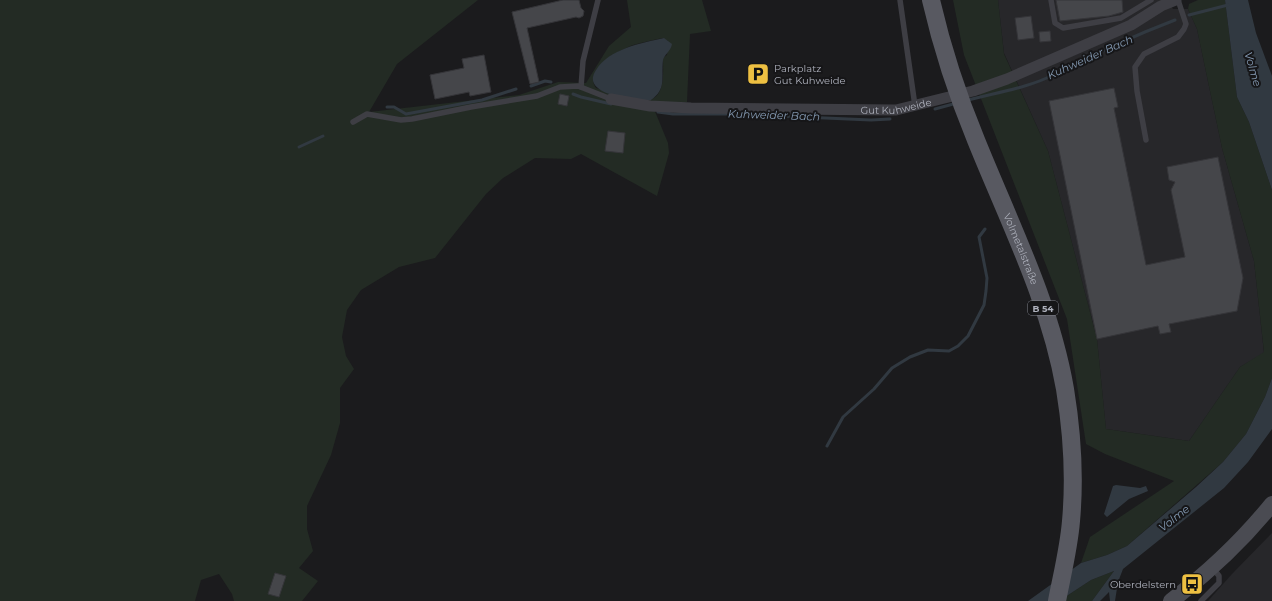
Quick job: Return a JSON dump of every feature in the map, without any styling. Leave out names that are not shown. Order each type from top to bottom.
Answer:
[{"type":"main road","name":"Volmetalstraße","points":[[931,0],[940,40],[956,89],[1039,294],[1063,381],[1071,439],[1073,485],[1071,522],[1064,569],[1057,601]]},
{"type":"street","name":"Gut Kuhweide","points":[[611,99],[650,106],[691,108],[896,110],[973,92],[1007,79],[1132,24],[1157,3],[1177,0]]},
{"type":"street","points":[[1171,601],[1213,567],[1254,528],[1272,504]]},
{"type":"lane","points":[[581,87],[583,62],[598,0]]},
{"type":"lane","points":[[900,0],[916,106]]},
{"type":"lane","points":[[1051,0],[1055,23],[1064,28],[1120,18],[1151,0]]},
{"type":"lane","points":[[1146,140],[1134,67],[1144,54],[1178,37],[1184,29],[1186,24],[1177,0]]},
{"type":"lane","points":[[353,122],[367,114],[401,120],[412,119],[537,96],[560,87],[581,87],[611,99]]},
{"type":"lane","points":[[1202,601],[1219,582],[1219,576],[1213,567]]},
{"type":"shaded area","points":[[0,0],[478,0],[397,64],[369,112],[519,95],[558,82],[586,83],[609,46],[631,27],[627,0],[702,0],[711,31],[690,34],[687,102],[654,109],[668,143],[669,153],[657,196],[581,154],[571,159],[535,158],[503,178],[486,194],[435,258],[399,267],[361,290],[347,310],[342,337],[346,356],[354,369],[340,388],[340,423],[331,455],[307,506],[307,529],[313,551],[299,568],[318,581],[302,601],[234,601],[232,594],[219,574],[201,580],[195,601],[0,601]],"holes":[[[663,38],[668,41],[667,55],[663,58],[662,85],[657,96],[645,101],[596,88],[593,81],[594,74],[598,68],[611,56],[633,45]]]},
{"type":"shaded area","points":[[953,0],[998,0],[1004,54],[1048,151],[1097,339],[1106,429],[1189,441],[1240,367],[1264,352],[1254,261],[1222,148],[1197,29],[1188,9],[1189,4],[1198,0],[1225,0],[1237,97],[1249,122],[1272,190],[1272,378],[1265,397],[1246,434],[1223,462],[1127,546],[1107,555],[1081,563],[1090,537],[1174,481],[1105,454],[1086,444],[1067,319],[964,55]]},
{"type":"shaded area","points":[[998,0],[1167,0],[1173,9],[1188,9],[1197,29],[1222,148],[1254,261],[1264,353],[1240,367],[1189,441],[1106,429],[1097,339],[1048,151],[1004,53]]},
{"type":"shaded area","points":[[1272,533],[1272,601],[1208,601],[1232,574]]},
{"type":"shaded area","points":[[1114,571],[1092,601],[1059,601],[1091,580]]},
{"type":"water","name":"Volme","points":[[1225,0],[1248,0],[1256,33],[1272,76],[1272,190],[1249,122],[1237,97]]},
{"type":"water","points":[[664,38],[672,44],[663,60],[661,87],[656,96],[651,100],[623,98],[602,91],[595,85],[593,79],[596,70],[609,57],[626,48]]},
{"type":"water","name":"Volme","points":[[1272,378],[1272,429],[1248,462],[1224,488],[1123,569],[1118,582],[1115,601],[1110,601],[1109,592],[1100,601],[1092,601],[1114,571],[1091,580],[1059,601],[1028,601],[1081,563],[1107,555],[1127,546],[1196,487],[1223,462],[1246,434],[1265,397]]},
{"type":"water","points":[[1116,485],[1140,488],[1146,486],[1148,491],[1129,499],[1107,517],[1104,514],[1113,486]]},
{"type":"building","points":[[563,0],[579,0],[581,8],[584,11],[583,16],[527,28],[539,82],[530,84],[512,12]]},
{"type":"building","points":[[1056,0],[1122,0],[1123,12],[1109,16],[1060,21]]},
{"type":"building","points":[[1031,16],[1034,38],[1018,40],[1015,18]]},
{"type":"building","points":[[1050,31],[1051,41],[1040,42],[1039,32]]},
{"type":"building","points":[[484,55],[491,92],[470,96],[469,92],[435,99],[430,75],[464,68],[462,59]]},
{"type":"building","points":[[1114,88],[1118,107],[1114,108],[1146,265],[1185,257],[1171,190],[1175,182],[1169,180],[1167,167],[1218,157],[1243,278],[1237,311],[1169,324],[1171,332],[1160,334],[1158,326],[1097,339],[1049,101]]},
{"type":"building","points":[[560,94],[569,96],[567,106],[558,104]]},
{"type":"building","points":[[608,131],[625,133],[623,153],[605,151]]},
{"type":"building","points":[[275,573],[286,576],[279,597],[268,594]]},
{"type":"waterway","name":"Kuhweider Bach","points":[[1189,15],[1228,5]]},
{"type":"waterway","name":"Kuhweider Bach","points":[[968,100],[1022,87],[1043,80],[1113,46],[1175,20]]},
{"type":"waterway","name":"Kuhweider Bach","points":[[531,86],[545,81],[551,82]]},
{"type":"waterway","name":"Kuhweider Bach","points":[[387,107],[394,107],[406,114],[482,100],[516,89]]},
{"type":"waterway","name":"Kuhweider Bach","points":[[573,94],[611,104]]},
{"type":"waterway","name":"Kuhweider Bach","points":[[935,109],[957,103]]},
{"type":"waterway","name":"Kuhweider Bach","points":[[658,112],[673,114],[734,114],[871,120],[890,119]]},
{"type":"waterway","name":"Kuhweider Bach","points":[[299,147],[323,136]]},
{"type":"waterway","points":[[827,446],[843,417],[874,389],[892,368],[910,357],[928,350],[949,351],[958,346],[968,336],[984,305],[987,278],[979,237],[985,229]]},
{"type":"place","name":"Parkplatz Gut Kuhweide","points":[[758,74]]},
{"type":"place","name":"Oberdelstern","points":[[1192,584]]}]
